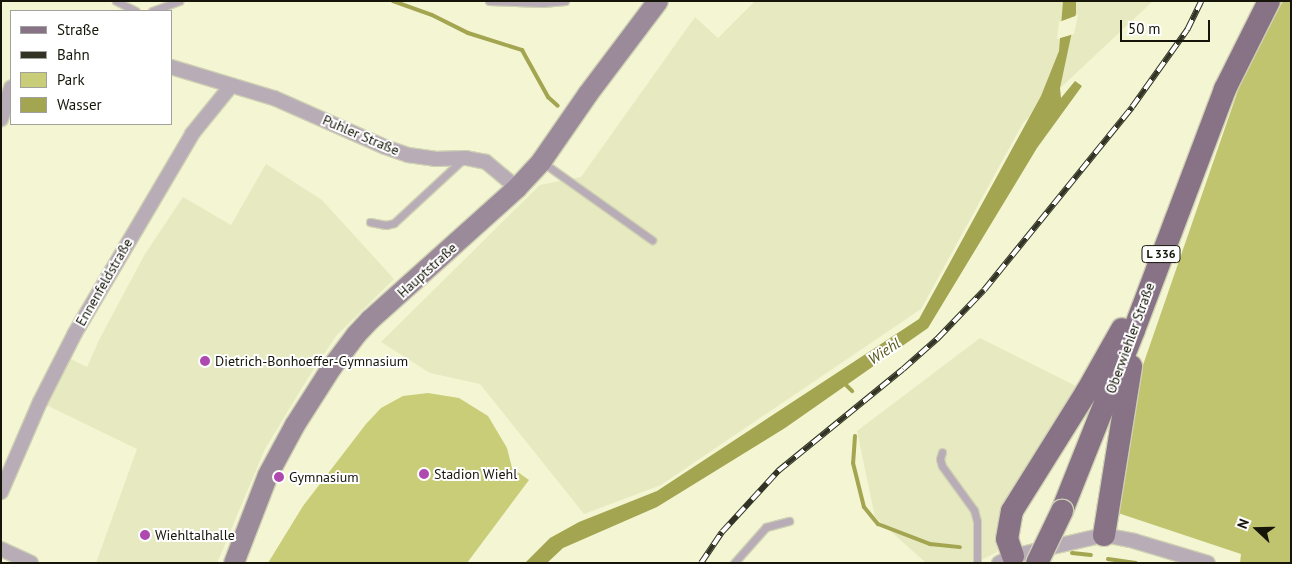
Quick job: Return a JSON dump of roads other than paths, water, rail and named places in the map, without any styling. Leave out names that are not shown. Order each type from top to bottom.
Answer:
[{"type":"main road","name":"Oberwiehler Straße","points":[[1037,563],[1062,512],[1134,330],[1225,89],[1269,1]]},
{"type":"main road","name":"L 336","points":[[1006,559],[1012,511],[1118,337],[1169,236]]},
{"type":"main road","name":"L 336","points":[[1104,535],[1130,370],[1134,330]]},
{"type":"street","name":"Hauptstraße","points":[[234,563],[268,475],[295,425],[344,351],[370,320],[517,188],[541,162],[634,30],[658,1]]},
{"type":"street","name":"Puhler Straße","points":[[172,67],[274,98],[384,147],[408,155],[435,159],[464,158],[486,162],[517,188]]},
{"type":"street","name":"Ennenfeldstraße","points":[[1,492],[40,402],[75,333],[183,148],[231,86]]},
{"type":"street","points":[[1,119],[10,91]]},
{"type":"street","points":[[1006,559],[1104,535],[1208,563]]},
{"type":"street","points":[[1,550],[32,563]]},
{"type":"lane","points":[[116,1],[134,10]]},
{"type":"lane","points":[[155,10],[179,1]]},
{"type":"lane","points":[[488,1],[542,3],[565,1]]},
{"type":"lane","points":[[370,222],[386,225],[394,222],[464,158]]},
{"type":"lane","points":[[541,162],[652,240]]},
{"type":"lane","points":[[942,452],[940,460],[942,466],[974,510],[977,521],[978,563]]},
{"type":"lane","points":[[734,563],[766,527],[789,521]]},
{"type":"water","name":"Wiehl","points":[[1063,1],[1076,1],[1076,13],[1060,88],[1061,98],[1075,81],[1082,86],[1037,148],[928,328],[785,428],[657,507],[563,548],[547,563],[525,563],[550,538],[579,522],[657,491],[919,319],[1041,96],[1059,51]]},
{"type":"waterway","points":[[393,1],[432,15],[468,33],[522,50],[548,97],[558,106]]},
{"type":"waterway","points":[[843,382],[852,391]]},
{"type":"waterway","points":[[855,436],[853,463],[864,507],[878,524],[930,544],[960,547]]},
{"type":"waterway","points":[[1072,553],[1091,555]]},
{"type":"waterway","points":[[1108,559],[1136,563]]},
{"type":"railway","points":[[701,563],[722,532],[778,471],[903,369],[938,338],[984,290],[1132,107],[1187,30],[1201,1]]},
{"type":"place","name":"Dietrich-Bonhoeffer-Gymnasium","points":[[205,361]]},
{"type":"place","name":"Stadion Wiehl","points":[[424,474]]},
{"type":"place","name":"Gymnasium","points":[[279,477]]},
{"type":"place","name":"Wiehltalhalle","points":[[145,535]]}]
